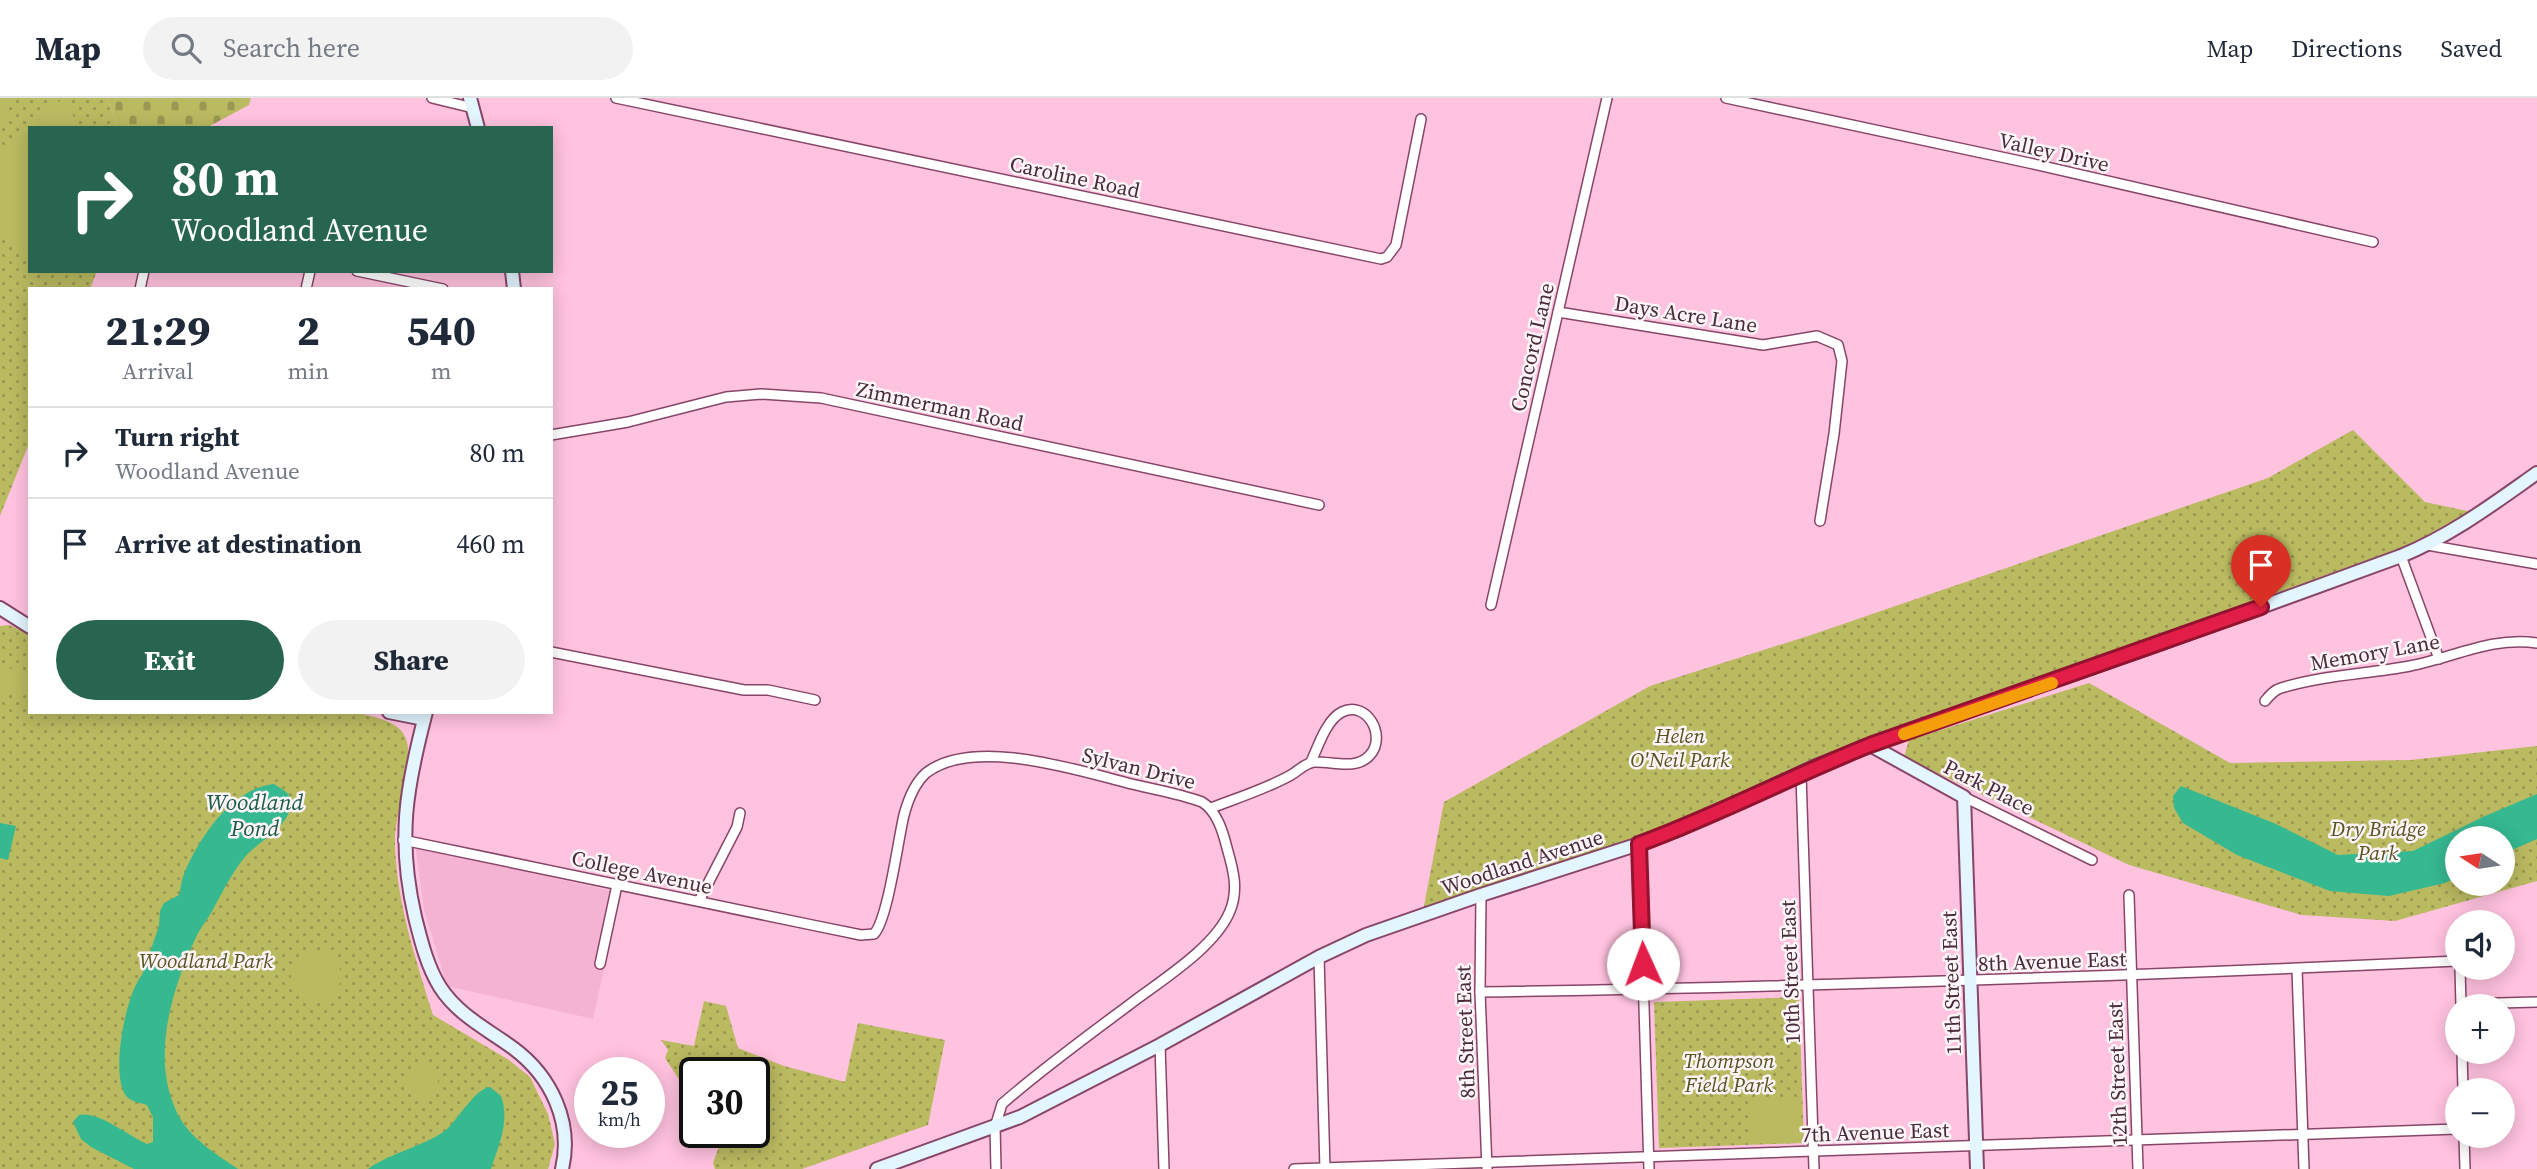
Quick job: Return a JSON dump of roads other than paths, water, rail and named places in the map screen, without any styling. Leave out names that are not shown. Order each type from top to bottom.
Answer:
[{"type":"street","points":[[432,98],[472,103],[478,126]]},
{"type":"street","name":"Caroline Road","points":[[616,98],[1381,259],[1387,257],[1396,244],[1421,119]]},
{"type":"street","name":"Concord Lane","points":[[1492,605],[1607,98]]},
{"type":"street","name":"Valley Drive","points":[[1726,98],[2029,163],[2373,243]]},
{"type":"street","points":[[367,273],[434,287]]},
{"type":"street","name":"Days Acre Lane","points":[[1558,312],[1763,345],[1817,336],[1838,345],[1842,361],[1820,520]]},
{"type":"street","name":"Zimmerman Road","points":[[553,435],[628,422],[726,397],[791,394],[821,398],[1319,505]]},
{"type":"street","name":"Woodland Avenue","points":[[877,1169],[1020,1117],[1160,1045],[1319,957],[1366,935],[1680,829],[1870,745],[2401,556],[2463,526],[2537,473]]},
{"type":"street","points":[[2427,545],[2537,564]]},
{"type":"street","points":[[2401,556],[2439,659]]},
{"type":"street","points":[[0,608],[28,626]]},
{"type":"street","name":"Memory Lane","points":[[2265,701],[2273,691],[2326,678],[2390,670],[2505,642],[2537,643]]},
{"type":"street","points":[[553,653],[744,690],[768,690],[816,700]]},
{"type":"street","points":[[1211,808],[1291,775],[1311,762],[1323,735],[1343,711],[1355,710],[1367,715],[1374,725],[1376,739],[1371,754],[1359,762],[1341,765],[1311,762]]},
{"type":"street","points":[[407,714],[425,716],[408,795],[404,840],[409,894],[418,930],[435,977],[454,1006],[515,1049],[549,1086],[564,1128],[562,1169]]},
{"type":"street","name":"Park Place","points":[[1870,745],[1964,797],[2092,860]]},
{"type":"street","name":"Sylvan Drive","points":[[874,934],[883,918],[902,822],[911,795],[927,773],[938,766],[966,759],[1027,759],[1196,800],[1211,808],[1225,840],[1234,881],[1233,902],[1222,925],[1179,967],[1002,1104],[997,1112],[995,1127]]},
{"type":"street","name":"10th Street East","points":[[1801,775],[1814,1169]]},
{"type":"street","name":"11th Street East","points":[[1964,797],[1977,1169]]},
{"type":"street","points":[[699,901],[737,827],[740,814]]},
{"type":"street","name":"College Avenue","points":[[404,840],[861,935],[874,934]]},
{"type":"street","points":[[1639,844],[1649,1169]]},
{"type":"street","points":[[600,964],[617,885]]},
{"type":"street","name":"8th Street East","points":[[1481,895],[1480,992],[1487,1166]]},
{"type":"street","name":"12th Street East","points":[[2129,895],[2138,1169]]},
{"type":"street","points":[[1319,957],[1325,1168]]},
{"type":"street","name":"8th Avenue East","points":[[1480,992],[1808,987],[2445,962]]},
{"type":"street","points":[[2297,968],[2304,1169]]},
{"type":"street","points":[[2515,1003],[2537,1002]]},
{"type":"street","points":[[1160,1045],[1164,1169]]},
{"type":"street","points":[[995,1127],[996,1169]]},
{"type":"street","name":"7th Avenue East","points":[[1294,1169],[1487,1166],[1649,1157],[2445,1129]]},
{"type":"street","points":[[2464,1148],[2465,1169]]},
{"type":"water","name":"Woodland Pond","points":[[274,784],[287,793],[291,799],[291,807],[276,830],[241,862],[199,932],[179,980],[167,1027],[166,1075],[171,1098],[181,1120],[199,1141],[238,1169],[134,1169],[91,1147],[81,1139],[73,1122],[79,1115],[95,1117],[147,1144],[153,1142],[153,1117],[147,1105],[127,1097],[119,1072],[122,1035],[130,999],[142,975],[159,926],[160,911],[164,903],[179,895],[183,877],[198,845],[231,805],[244,795]]},
{"type":"water","points":[[2181,786],[2276,824],[2338,855],[2413,851],[2445,835],[2445,883],[2389,896],[2330,891],[2237,855],[2183,823],[2174,808],[2173,796]]},
{"type":"water","points":[[2537,794],[2537,839],[2515,849],[2515,826],[2464,826]]},
{"type":"water","points":[[0,823],[16,826],[8,860],[0,858]]},
{"type":"water","points":[[490,1087],[501,1096],[504,1115],[502,1133],[491,1169],[368,1169],[440,1134],[479,1093]]},
{"type":"park label","name":"Helen O'Neil Park","points":[[1680,747]]},
{"type":"park label","name":"Dry Bridge Park","points":[[2378,840]]},
{"type":"park label","name":"Woodland Park","points":[[206,960]]},
{"type":"park label","name":"Thompson Field Park","points":[[1729,1072]]}]
